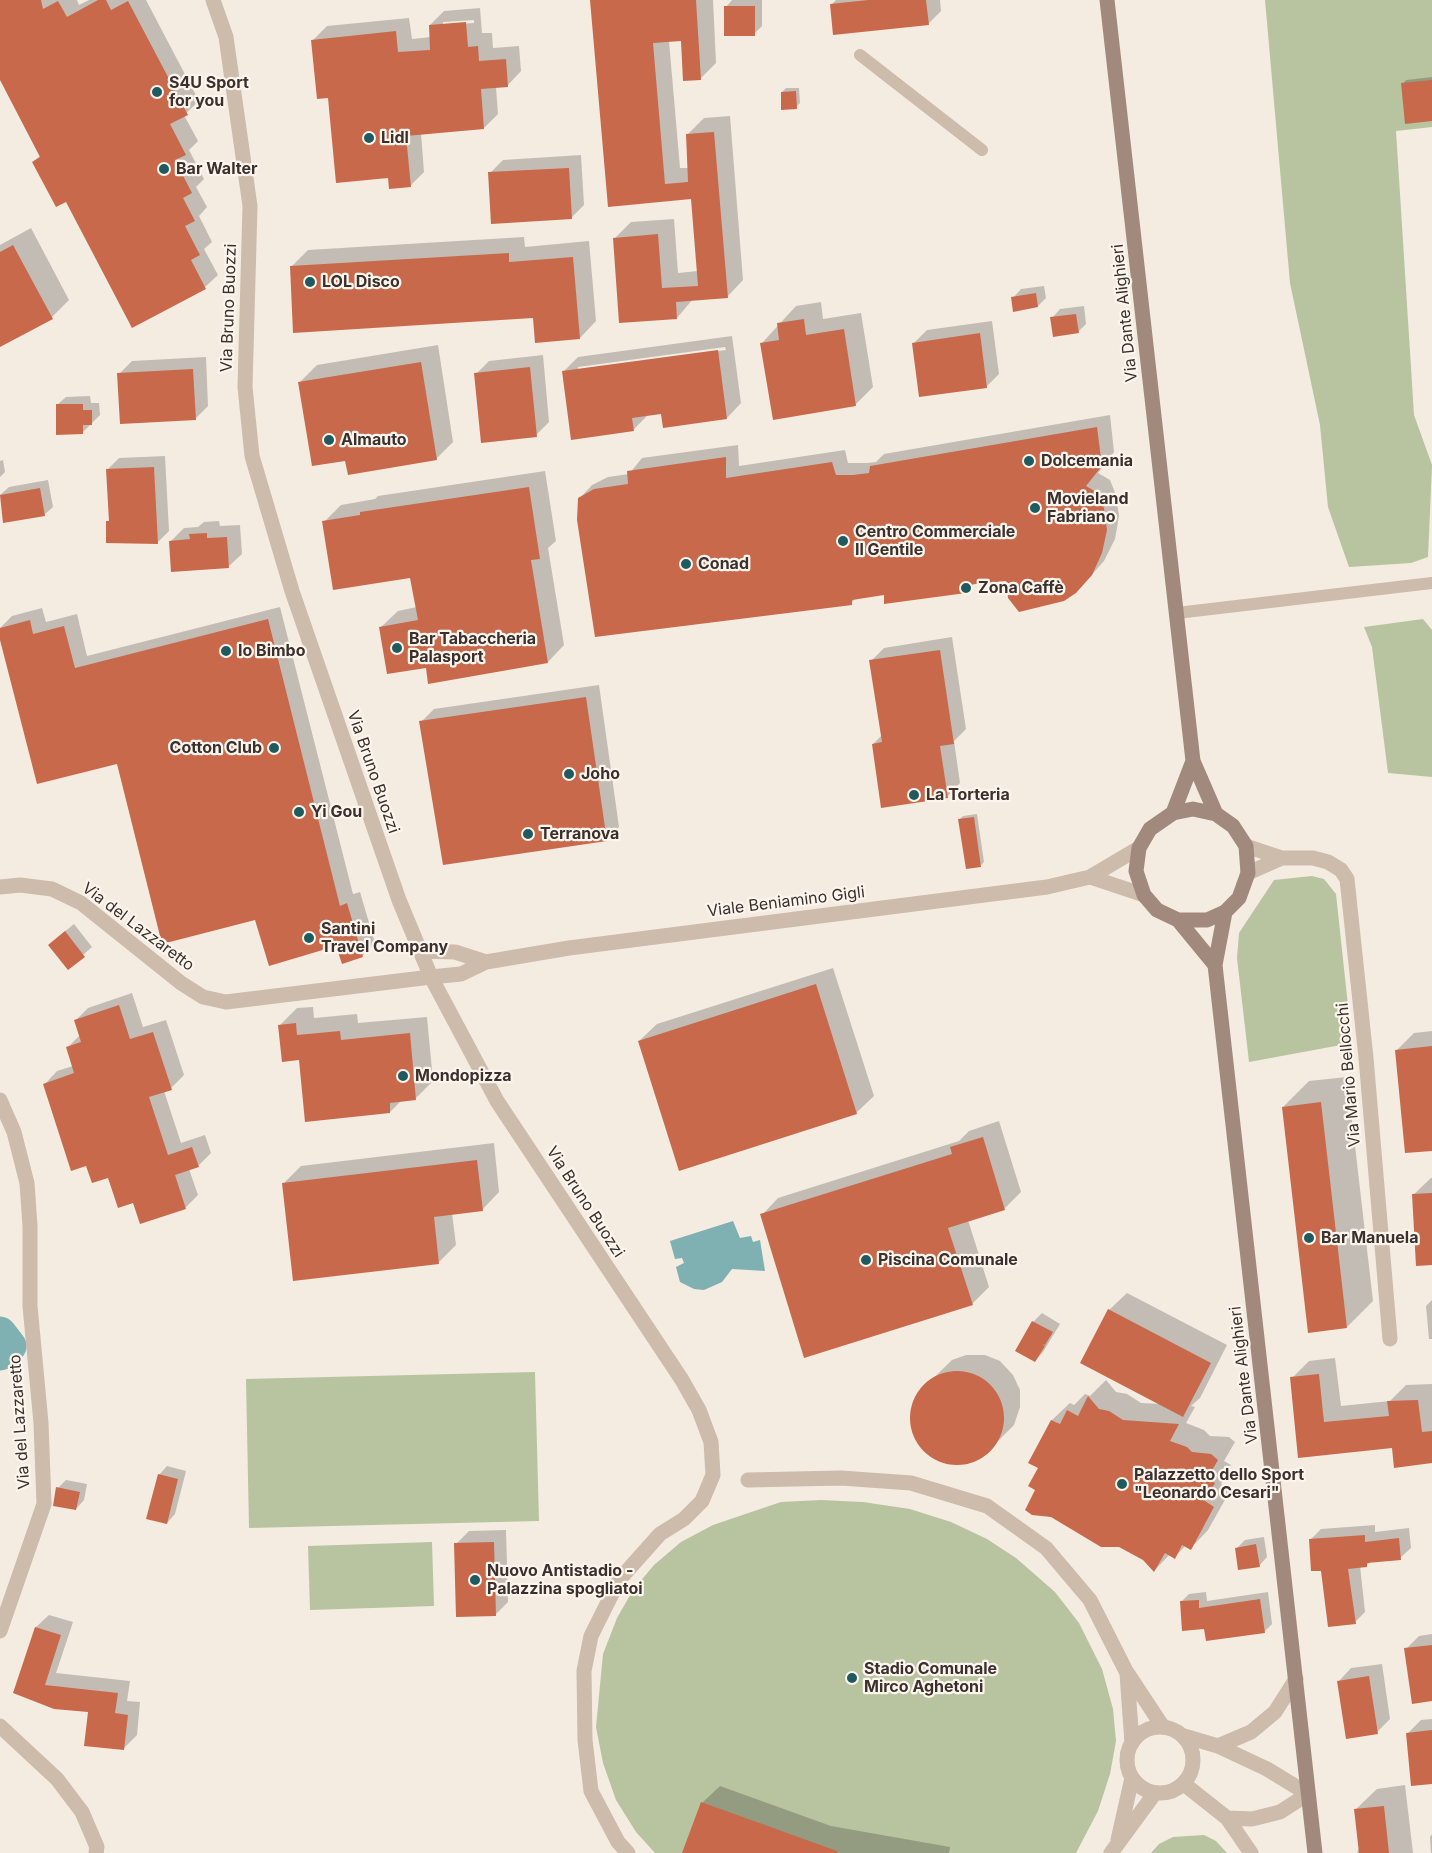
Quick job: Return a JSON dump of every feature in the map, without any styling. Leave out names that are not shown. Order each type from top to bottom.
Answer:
[{"type":"main road","name":"Via Dante Alighieri","points":[[1106,3],[1193,761],[1216,814],[1233,826],[1246,846],[1248,873],[1239,898],[1225,912],[1215,965],[1316,1853]]},
{"type":"main road","name":"Via Dante Alighieri","points":[[1173,813],[1193,761]]},
{"type":"main road","points":[[1215,965],[1178,920],[1158,910],[1144,895],[1136,871],[1139,848],[1150,828],[1173,813],[1192,809],[1216,814]]},
{"type":"main road","points":[[1178,920],[1207,920],[1225,912]]},
{"type":"street","name":"Via Bruno Buozzi","points":[[214,2],[226,37],[250,206],[245,387],[252,456],[292,591],[399,900],[431,976],[497,1101],[682,1380],[699,1410],[711,1442],[713,1475],[702,1501],[684,1519],[660,1534],[618,1580],[591,1636],[584,1671],[585,1740],[591,1789],[618,1842],[628,1853]]},
{"type":"street","points":[[860,55],[982,150]]},
{"type":"street","points":[[1177,613],[1432,583]]},
{"type":"street","name":"Via Mario Bellocchi","points":[[1246,846],[1282,858],[1313,858],[1328,862],[1341,870],[1347,879],[1366,1058],[1390,1339]]},
{"type":"street","name":"Viale Beniamino Gigli","points":[[431,976],[461,974],[486,962],[569,948],[1047,888],[1090,878],[1139,848]]},
{"type":"street","name":"Via Mario Bellocchi","points":[[1248,873],[1282,858]]},
{"type":"street","points":[[1090,878],[1144,895]]},
{"type":"street","name":"Via del Lazzaretto","points":[[0,886],[20,885],[52,889],[81,903],[202,997],[226,1002],[431,976]]},
{"type":"street","name":"Viale Beniamino Gigli","points":[[420,951],[455,952],[486,962]]},
{"type":"street","name":"Via del Lazzaretto","points":[[0,1100],[14,1132],[27,1183],[30,1226],[30,1306],[41,1423],[44,1503],[0,1631]]},
{"type":"street","points":[[748,1480],[841,1478],[911,1483],[987,1506],[1046,1548],[1090,1600],[1126,1671],[1163,1727],[1218,1746],[1267,1769],[1308,1794],[1280,1812],[1252,1819],[1227,1818]]},
{"type":"street","points":[[1114,1848],[1132,1778],[1127,1760],[1132,1743],[1126,1671]]},
{"type":"street","points":[[1218,1746],[1251,1732],[1275,1712],[1296,1679]]},
{"type":"street","points":[[0,1726],[57,1779],[82,1812],[97,1846],[96,1853]]},
{"type":"street","points":[[1132,1743],[1145,1731],[1163,1727]]},
{"type":"street","points":[[1132,1778],[1146,1791],[1155,1793],[1175,1790],[1184,1784],[1194,1766],[1190,1745],[1184,1736]]},
{"type":"street","points":[[1184,1784],[1227,1818],[1251,1853]]},
{"type":"street","points":[[1114,1848],[1155,1793]]},
{"type":"green space","points":[[1265,0],[1432,0],[1432,127],[1396,131],[1414,415],[1432,465],[1428,557],[1411,563],[1349,567],[1328,507],[1320,425],[1290,283]]},
{"type":"green space","points":[[1423,619],[1432,630],[1432,777],[1388,773],[1372,647],[1364,627]]},
{"type":"green space","points":[[1312,876],[1324,879],[1336,894],[1352,1043],[1249,1062],[1237,958],[1239,933],[1274,880]]},
{"type":"green space","points":[[535,1372],[539,1521],[249,1528],[246,1379]]},
{"type":"green space","name":"Stadio Comunale Mirco Aghetoni","points":[[821,1500],[863,1502],[910,1509],[951,1522],[987,1539],[1016,1558],[1055,1592],[1079,1623],[1102,1669],[1113,1709],[1116,1741],[1110,1774],[1098,1811],[1076,1853],[655,1853],[636,1832],[616,1800],[603,1763],[596,1727],[603,1654],[617,1618],[633,1590],[654,1565],[681,1542],[713,1525],[781,1502]]},
{"type":"green space","points":[[432,1542],[434,1606],[310,1610],[308,1546]]},
{"type":"green space","points":[[1204,1835],[1216,1841],[1227,1853],[1151,1853],[1159,1844],[1173,1837]]},
{"type":"water","points":[[733,1221],[740,1238],[751,1236],[753,1242],[760,1240],[765,1271],[732,1269],[722,1282],[704,1290],[694,1289],[680,1282],[676,1267],[684,1263],[682,1258],[675,1259],[670,1241]]},
{"type":"building","points":[[0,0],[41,0],[43,9],[58,1],[67,17],[98,0],[106,0],[111,10],[128,1],[188,115],[170,124],[186,155],[175,160],[192,193],[183,198],[195,221],[185,226],[200,255],[191,260],[206,289],[132,328],[66,202],[56,207],[32,162],[40,157],[0,80]]},
{"type":"building","points":[[590,0],[696,0],[701,80],[683,81],[681,41],[653,43],[665,184],[688,182],[686,134],[714,132],[728,298],[676,302],[677,319],[619,323],[613,238],[658,234],[662,288],[698,286],[691,199],[608,207]]},
{"type":"building","points":[[868,0],[926,0],[929,25],[833,35],[830,4]]},
{"type":"building","points":[[724,6],[755,6],[755,36],[724,36]]},
{"type":"building","points":[[466,22],[468,47],[478,46],[479,61],[506,59],[508,87],[481,89],[484,129],[406,136],[411,187],[389,189],[388,178],[336,183],[328,98],[317,99],[311,40],[396,31],[398,52],[430,50],[429,25]]},
{"type":"building","points":[[1432,80],[1432,121],[1405,124],[1401,83]]},
{"type":"building","points":[[796,91],[797,109],[781,110],[781,92]]},
{"type":"building","points":[[569,168],[572,219],[491,224],[488,172]]},
{"type":"building","points":[[13,245],[53,319],[0,347],[0,252]]},
{"type":"building","points":[[509,253],[509,262],[573,257],[580,339],[535,343],[533,318],[293,333],[290,266]]},
{"type":"building","points":[[1036,293],[1038,307],[1013,312],[1011,297]]},
{"type":"building","points":[[1076,314],[1079,333],[1053,337],[1050,317]]},
{"type":"building","points":[[804,319],[806,335],[844,329],[856,406],[773,420],[760,343],[779,340],[777,323]]},
{"type":"building","points":[[980,333],[987,388],[919,397],[912,343]]},
{"type":"building","points":[[718,350],[727,419],[663,428],[661,414],[632,418],[634,431],[571,440],[562,371]]},
{"type":"building","points":[[421,362],[437,460],[348,475],[345,461],[312,466],[298,382]]},
{"type":"building","points":[[530,367],[537,437],[481,443],[474,373]]},
{"type":"building","points":[[193,369],[196,420],[120,424],[117,373]]},
{"type":"building","points":[[56,404],[83,404],[83,410],[92,410],[92,425],[83,425],[83,434],[56,435]]},
{"type":"building","name":"Centro Commerciale Il Gentile","points":[[1097,427],[1102,466],[1086,486],[1098,493],[1104,508],[1107,530],[1102,553],[1092,575],[1076,593],[1064,601],[1019,612],[1008,598],[1006,581],[966,585],[966,593],[884,604],[884,595],[852,600],[852,605],[595,637],[577,520],[578,498],[594,489],[628,484],[627,471],[726,457],[726,478],[832,462],[836,475],[853,475],[869,473],[870,466]]},
{"type":"building","points":[[154,467],[158,544],[106,543],[106,521],[109,521],[106,469]]},
{"type":"building","points":[[529,487],[540,559],[531,560],[548,663],[428,684],[426,668],[387,674],[379,627],[418,620],[410,578],[333,590],[322,521],[360,515],[360,512]]},
{"type":"building","points":[[40,488],[45,516],[3,523],[0,495]]},
{"type":"building","points":[[207,533],[207,538],[227,537],[229,568],[171,572],[169,541],[190,539],[189,534]]},
{"type":"building","points":[[268,619],[340,906],[347,903],[363,957],[342,964],[336,946],[269,966],[255,920],[162,944],[117,764],[37,784],[0,640],[0,628],[30,620],[33,634],[64,626],[75,668]]},
{"type":"building","points":[[940,650],[954,744],[940,746],[948,798],[881,808],[872,744],[882,742],[869,660]]},
{"type":"building","points":[[586,697],[607,841],[443,865],[419,721]]},
{"type":"building","points":[[974,817],[981,867],[966,869],[958,819]]},
{"type":"building","points":[[65,931],[85,957],[68,970],[48,945]]},
{"type":"building","points":[[816,984],[857,1114],[679,1171],[638,1041]]},
{"type":"building","points":[[119,1005],[130,1039],[153,1032],[172,1090],[149,1097],[168,1155],[192,1147],[199,1167],[175,1175],[186,1209],[140,1224],[133,1203],[118,1208],[108,1178],[92,1183],[86,1166],[71,1171],[43,1084],[74,1073],[66,1047],[81,1042],[74,1020]]},
{"type":"building","points":[[296,1023],[297,1035],[340,1031],[341,1040],[410,1033],[416,1100],[390,1103],[390,1113],[305,1122],[299,1060],[282,1062],[278,1025]]},
{"type":"building","points":[[1432,1046],[1432,1151],[1405,1153],[1395,1050]]},
{"type":"building","points":[[1321,1102],[1347,1328],[1308,1333],[1282,1107]]},
{"type":"building","points":[[983,1137],[1005,1210],[948,1228],[973,1305],[804,1358],[760,1214],[952,1154],[950,1147]]},
{"type":"building","points":[[477,1160],[483,1211],[434,1217],[439,1264],[293,1281],[282,1183]]},
{"type":"building","points":[[1432,1193],[1432,1265],[1416,1266],[1412,1194]]},
{"type":"building","points":[[1108,1309],[1211,1363],[1183,1417],[1080,1363]]},
{"type":"building","points":[[1032,1321],[1053,1332],[1045,1345],[1042,1344],[1045,1346],[1035,1362],[1015,1351]]},
{"type":"building","points":[[957,1371],[975,1375],[990,1385],[1000,1400],[1004,1418],[1000,1436],[990,1451],[975,1461],[957,1465],[939,1461],[924,1451],[914,1436],[910,1418],[914,1400],[924,1385],[939,1375]]},
{"type":"building","points":[[1319,1374],[1324,1422],[1389,1416],[1387,1401],[1418,1400],[1422,1432],[1432,1431],[1432,1463],[1394,1468],[1392,1448],[1298,1458],[1290,1377]]},
{"type":"building","points":[[1088,1396],[1099,1409],[1109,1411],[1123,1420],[1179,1424],[1170,1441],[1187,1447],[1192,1452],[1211,1454],[1218,1460],[1207,1479],[1215,1483],[1205,1501],[1214,1507],[1191,1550],[1182,1545],[1175,1559],[1165,1553],[1154,1572],[1143,1560],[1119,1547],[1101,1547],[1051,1517],[1032,1515],[1025,1510],[1035,1490],[1028,1486],[1038,1468],[1028,1463],[1051,1420],[1060,1424],[1067,1410],[1078,1416]]},
{"type":"building","points":[[158,1474],[178,1479],[167,1524],[146,1519]]},
{"type":"building","points":[[56,1487],[80,1492],[76,1510],[53,1506]]},
{"type":"building","points":[[1365,1535],[1365,1542],[1399,1538],[1401,1560],[1367,1563],[1367,1567],[1348,1569],[1356,1624],[1328,1627],[1321,1571],[1311,1571],[1309,1539]]},
{"type":"building","name":"Nuovo Antistadio - Palazzina spogliatoi","points":[[494,1542],[496,1616],[456,1617],[454,1543]]},
{"type":"building","points":[[1256,1544],[1260,1567],[1238,1570],[1235,1548]]},
{"type":"building","points":[[1260,1599],[1265,1633],[1206,1641],[1204,1629],[1182,1631],[1180,1601],[1199,1600],[1199,1608]]},
{"type":"building","points":[[35,1627],[61,1635],[45,1685],[118,1693],[115,1713],[128,1715],[124,1750],[84,1746],[88,1712],[54,1709],[13,1693]]},
{"type":"building","points":[[1432,1645],[1432,1701],[1412,1704],[1404,1648]]},
{"type":"building","points":[[1369,1676],[1378,1734],[1346,1739],[1337,1681]]},
{"type":"building","points":[[1432,1730],[1432,1784],[1411,1786],[1406,1733]]},
{"type":"building","points":[[701,1802],[837,1851],[837,1853],[682,1853]]},
{"type":"building","points":[[1384,1806],[1389,1853],[1359,1853],[1354,1809]]},
{"type":"waterway","points":[[0,1333],[10,1346],[0,1354]]},
{"type":"place","name":"S4U Sport for you","points":[[157,92]]},
{"type":"place","name":"Lidl","points":[[369,138]]},
{"type":"place","name":"Bar Walter","points":[[164,169]]},
{"type":"place","name":"LOL Disco","points":[[310,282]]},
{"type":"place","name":"Almauto","points":[[329,440]]},
{"type":"place","name":"Dolcemania","points":[[1029,461]]},
{"type":"place","name":"Movieland Fabriano","points":[[1035,508]]},
{"type":"place","name":"Centro Commerciale Il Gentile","points":[[843,541]]},
{"type":"place","name":"Conad","points":[[686,564]]},
{"type":"place","name":"Zona Caffè","points":[[966,588]]},
{"type":"place","name":"Bar Tabaccheria Palasport","points":[[397,648]]},
{"type":"place","name":"Io Bimbo","points":[[226,651]]},
{"type":"place","name":"Cotton Club","points":[[274,748]]},
{"type":"place","name":"Joho","points":[[569,774]]},
{"type":"place","name":"La Torteria","points":[[914,795]]},
{"type":"place","name":"Yi Gou","points":[[299,812]]},
{"type":"place","name":"Terranova","points":[[528,834]]},
{"type":"place","name":"Santini Travel Company","points":[[309,938]]},
{"type":"place","name":"Mondopizza","points":[[403,1076]]},
{"type":"place","name":"Bar Manuela","points":[[1309,1238]]},
{"type":"place","name":"Piscina Comunale","points":[[866,1260]]},
{"type":"place","name":"Palazzetto dello Sport \"Leonardo Cesari\"","points":[[1122,1484]]},
{"type":"place","name":"Nuovo Antistadio - Palazzina spogliatoi","points":[[475,1580]]},
{"type":"place","name":"Stadio Comunale Mirco Aghetoni","points":[[852,1678]]}]
